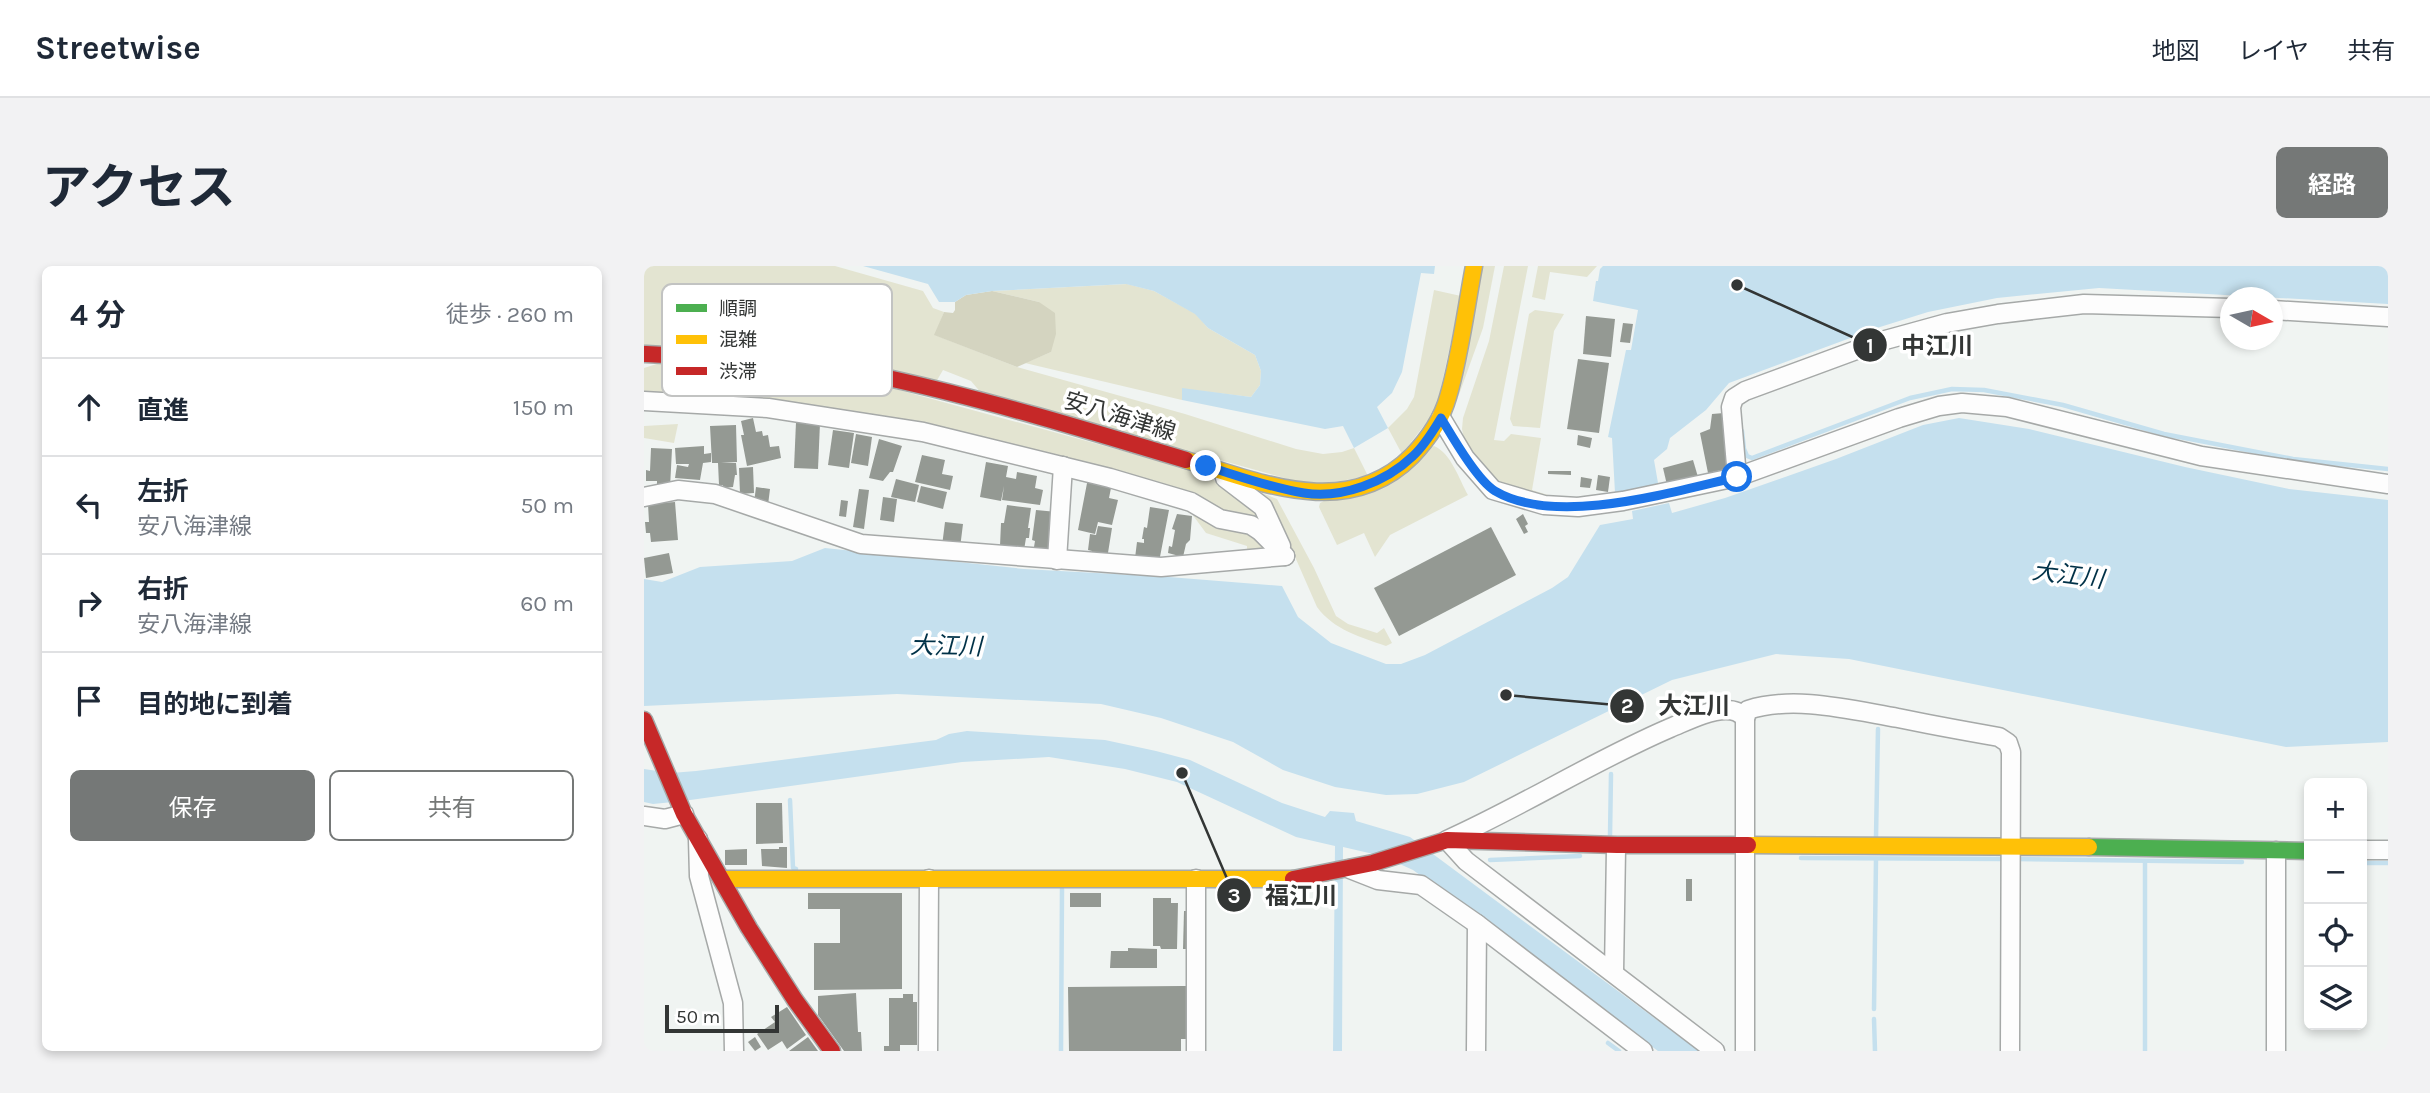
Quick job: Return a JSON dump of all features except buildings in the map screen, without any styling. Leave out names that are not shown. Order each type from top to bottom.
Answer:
[{"type":"street","name":"安八海津線","points":[[892,379],[1043,417],[1285,490],[1307,494],[1347,491],[1382,478],[1399,468],[1414,455],[1441,418],[1453,376],[1474,266]]},
{"type":"street","points":[[1737,477],[1731,407],[1734,398],[1745,391],[1878,342],[1960,321],[2084,304],[2220,308]]},
{"type":"street","points":[[2283,311],[2388,317]]},
{"type":"street","points":[[644,401],[768,408],[923,432],[1063,466],[1191,502],[1220,519],[1251,526],[1260,531],[1285,556]]},
{"type":"street","points":[[1441,418],[1465,458],[1493,490],[1544,505],[1578,507],[1623,501],[1737,477],[1899,418],[1939,406],[1962,403],[2007,407],[2201,456],[2388,484]]},
{"type":"street","points":[[1057,560],[1063,466]]},
{"type":"street","points":[[1206,466],[1263,507],[1285,556]]},
{"type":"street","points":[[644,496],[678,490],[715,494],[861,544],[1161,567],[1285,556]]},
{"type":"street","points":[[1745,1051],[1745,718],[1748,710],[1763,705],[1807,705],[1854,710],[1999,737],[2008,743],[2011,752],[2010,1051]]},
{"type":"street","points":[[723,879],[1300,879],[1373,863],[1441,842],[1493,820],[1634,744],[1691,720],[1724,710],[1739,711],[1745,718]]},
{"type":"street","points":[[644,720],[684,814],[756,938],[795,1000],[832,1051]]},
{"type":"street","points":[[644,816],[665,819],[684,814]]},
{"type":"street","points":[[698,837],[699,876],[733,1003],[734,1051]]},
{"type":"street","points":[[1441,842],[1616,851],[1744,846],[2010,846],[2304,851]]},
{"type":"street","points":[[1441,842],[1715,1051]]},
{"type":"street","points":[[2367,850],[2388,850]]},
{"type":"street","points":[[1614,972],[1616,851]]},
{"type":"street","points":[[2276,851],[2276,1051]]},
{"type":"street","points":[[1341,871],[1378,880],[1421,885],[1477,924],[1643,1051]]},
{"type":"street","points":[[928,1051],[929,879]]},
{"type":"street","points":[[1196,879],[1196,1051]]},
{"type":"street","points":[[1476,1051],[1477,924]]},
{"type":"green space","points":[[644,266],[835,266],[923,291],[933,308],[944,312],[935,335],[1017,367],[1185,414],[1296,449],[1323,454],[1354,448],[1368,476],[1313,486],[982,394],[971,381],[943,370],[936,382],[892,377],[892,284],[662,284],[662,348],[644,346]]},
{"type":"green space","points":[[1483,266],[1495,266],[1483,328],[1456,403]]},
{"type":"green space","points":[[1504,266],[1528,266],[1494,440],[1504,441],[1511,434],[1541,438],[1532,490],[1564,500],[1562,503],[1496,485],[1471,454],[1464,439],[1463,418],[1489,341]]},
{"type":"green space","points":[[1538,266],[1597,266],[1587,277],[1550,272],[1545,300],[1532,297]]},
{"type":"green space","points":[[1127,284],[1154,291],[1196,314],[1208,328],[1255,355],[1261,371],[1260,385],[1251,397],[1183,389],[1182,400],[1025,363],[1051,352],[1039,302],[992,291]]},
{"type":"green space","points":[[1434,290],[1461,296],[1436,410],[1402,454],[1388,428],[1407,409],[1414,397]]},
{"type":"green space","points":[[992,291],[1039,302],[1055,313],[1056,334],[1051,352],[1017,367],[934,335],[944,312],[953,313],[955,310],[955,302],[966,295]]},
{"type":"green space","points":[[1535,310],[1564,314],[1554,331],[1540,428],[1513,426],[1510,419],[1529,314]]},
{"type":"green space","points":[[662,362],[662,396],[892,396],[892,388],[1204,473],[1254,509],[1265,521],[1261,528],[922,427],[644,398],[644,368]]},
{"type":"green space","points":[[678,424],[674,443],[644,438],[644,426]]},
{"type":"green space","points":[[1434,446],[1450,460],[1468,495],[1390,535],[1375,557],[1364,533],[1337,545],[1319,507],[1320,503]]},
{"type":"green space","points":[[1252,489],[1277,499],[1336,616],[1348,624],[1377,633],[1384,628],[1392,643],[1386,646],[1357,636],[1331,622],[1324,615],[1317,607],[1274,509]]},
{"type":"green space","points":[[1175,504],[1248,530],[1264,543],[1259,550],[1250,554],[1228,555],[1247,550],[1247,546],[1206,533],[1192,514]]},
{"type":"water","points":[[863,266],[1435,266],[1434,274],[1421,273],[1402,372],[1392,393],[1377,407],[1388,428],[1354,448],[1343,426],[1325,429],[1182,400],[1182,388],[1251,397],[1260,385],[1261,371],[1255,355],[1208,328],[1195,314],[1154,291],[1126,284],[992,291],[966,295],[955,302],[939,302],[928,284]]},
{"type":"water","points":[[1603,266],[2388,266],[2388,304],[2283,298],[2283,287],[2220,287],[2220,295],[2099,288],[1997,298],[1928,312],[1729,383],[1706,410],[1670,438],[1667,449],[1654,460],[1658,483],[1625,497],[1624,492],[1615,493],[1612,438],[1608,437],[1626,350],[1631,350],[1638,310],[1593,301]]},
{"type":"water","points":[[1959,418],[2029,429],[2289,489],[2388,500],[2388,742],[2286,747],[1849,659],[1776,654],[1672,680],[1464,782],[1417,794],[1386,795],[1335,787],[1283,770],[1233,742],[1161,718],[1101,704],[897,694],[644,706],[644,579],[662,582],[700,567],[792,561],[825,548],[1024,569],[1282,586],[1298,617],[1331,643],[1386,664],[1401,664],[1425,655],[1568,577],[1600,525],[1633,519],[1632,511],[1669,503],[1672,513],[1725,498],[1923,425]]},
{"type":"water","points":[[967,731],[1105,740],[1156,751],[1190,760],[1282,803],[1325,817],[1330,811],[1354,813],[1356,821],[1410,837],[1699,1051],[1658,1051],[1413,870],[1382,856],[1343,847],[1342,1051],[1333,1051],[1335,846],[1296,837],[1177,782],[1125,769],[1049,757],[962,762],[683,801],[653,804],[644,802],[644,769],[671,773],[696,771],[936,740],[949,734]]},
{"type":"waterway","points":[[1742,431],[1744,449],[1747,456],[1752,458],[1910,398],[1952,389],[1984,390],[2063,405],[2164,434],[2293,459],[2388,469]]},
{"type":"waterway","points":[[1876,837],[1878,729]]},
{"type":"waterway","points":[[1610,836],[1611,774]]},
{"type":"waterway","points":[[790,800],[793,868],[796,869]]},
{"type":"waterway","points":[[1490,860],[1580,856]]},
{"type":"waterway","points":[[1801,858],[2004,859]]},
{"type":"waterway","points":[[1874,1009],[1876,859]]},
{"type":"waterway","points":[[2017,859],[2242,862]]},
{"type":"waterway","points":[[2145,862],[2145,1051]]},
{"type":"waterway","points":[[2367,863],[2388,863]]},
{"type":"waterway","points":[[1061,1051],[1062,889]]},
{"type":"waterway","points":[[1306,889],[1328,889]]},
{"type":"waterway","points":[[1874,1019],[1875,1051]]},
{"type":"waterway","points":[[1608,1043],[1619,1051]]},
{"type":"traffic: fast","points":[[2089,847],[2304,851]]},
{"type":"traffic: slow","points":[[1186,460],[1243,478],[1302,491],[1331,492],[1360,487],[1387,476],[1412,456],[1442,413],[1456,366],[1474,266]]},
{"type":"traffic: slow","points":[[1748,845],[2089,847]]},
{"type":"traffic: slow","points":[[723,879],[1293,879]]},
{"type":"traffic: jam","points":[[644,354],[662,355]]},
{"type":"traffic: jam","points":[[892,379],[1000,406],[1186,460]]},
{"type":"traffic: jam","points":[[644,720],[684,814],[749,928],[795,1000],[832,1051]]},
{"type":"traffic: jam","points":[[1293,879],[1373,863],[1447,840],[1617,845],[1748,845]]},
{"type":"place","name":"中江川","points":[[1737,285]]},
{"type":"place","name":"大江川","points":[[1506,695]]},
{"type":"place","name":"福江川","points":[[1182,773]]},
{"type":"route","points":[[1206,466],[1307,494],[1347,491],[1382,478],[1399,468],[1429,438],[1441,418],[1465,458],[1493,490],[1544,505],[1578,507],[1623,501],[1737,477]]}]
